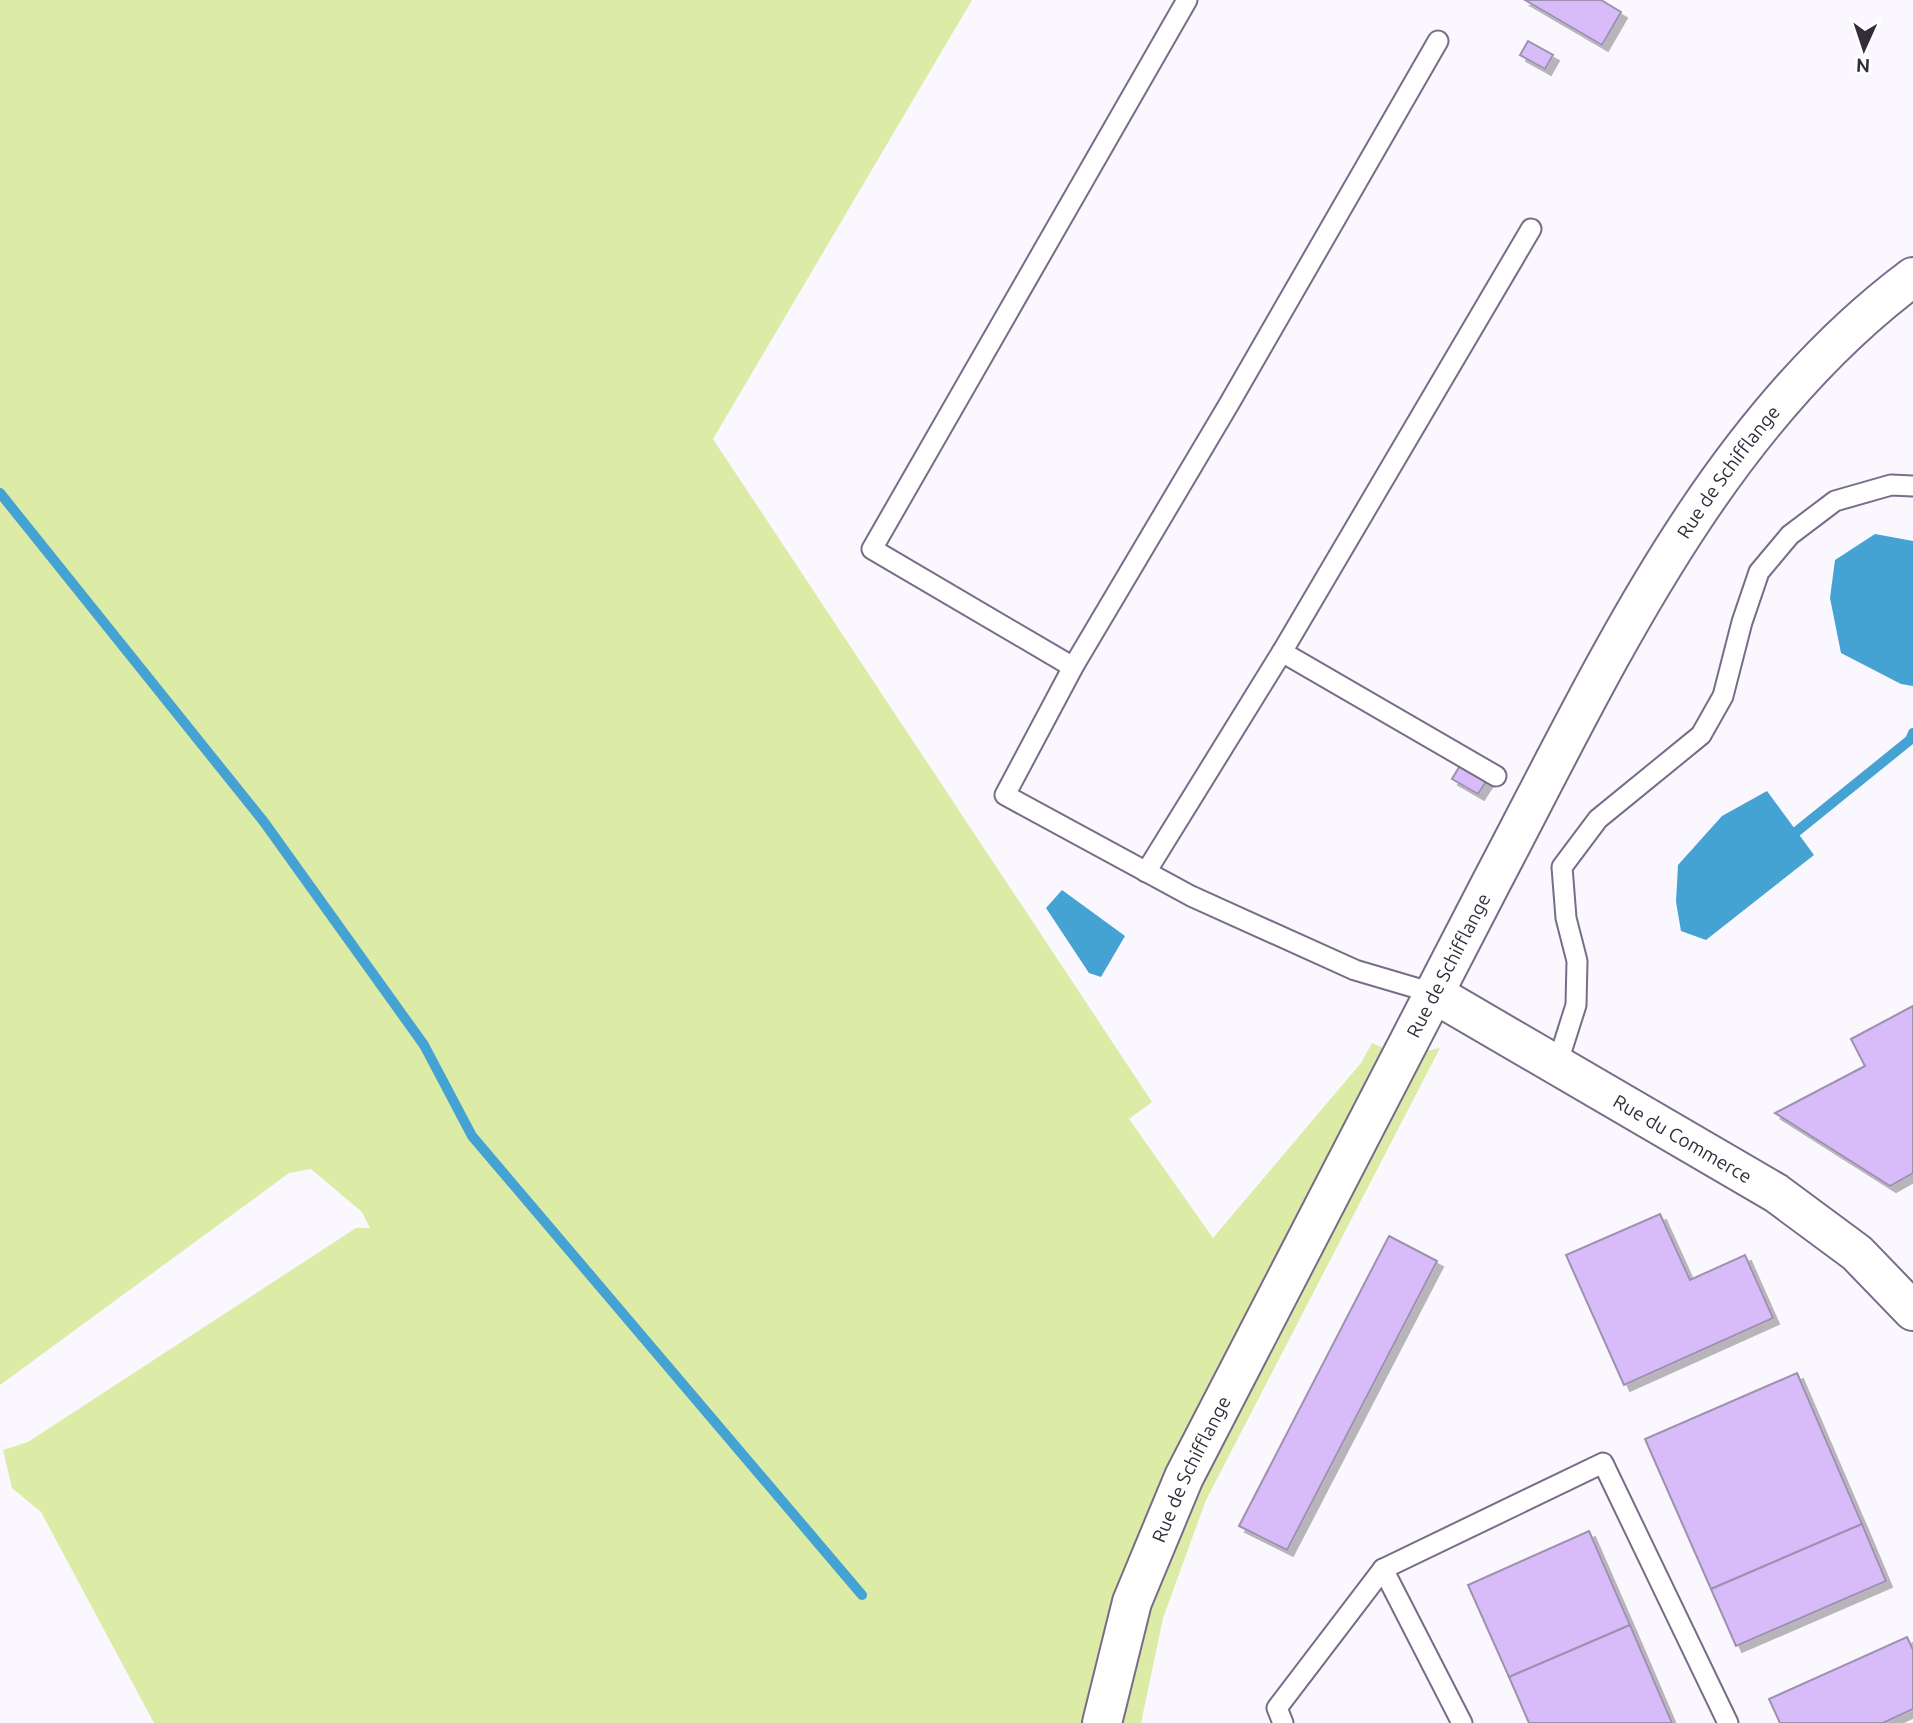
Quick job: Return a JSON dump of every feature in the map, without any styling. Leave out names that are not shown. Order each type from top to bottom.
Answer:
[{"type":"main road","name":"Rue de Schifflange","points":[[1102,1723],[1132,1602],[1184,1477],[1433,993],[1622,635],[1715,486],[1792,389],[1883,299],[1913,277]]},
{"type":"main road","name":"Rue du Commerce","points":[[1433,993],[1776,1193],[1857,1253],[1913,1311]]},
{"type":"lane","points":[[1073,667],[872,549],[1187,0]]},
{"type":"lane","points":[[1433,993],[1355,970],[1191,896],[1004,795],[1073,667],[1222,416],[1438,41]]},
{"type":"lane","points":[[1146,872],[1282,653],[1531,229]]},
{"type":"lane","points":[[1557,1065],[1576,1005],[1577,961],[1566,918],[1562,867],[1598,819],[1701,735],[1723,696],[1742,622],[1759,572],[1790,535],[1835,501],[1891,485],[1913,486]]},
{"type":"lane","points":[[1282,653],[1496,775]]},
{"type":"lane","points":[[1283,1723],[1277,1709],[1383,1570],[1603,1463],[1728,1723]]},
{"type":"lane","points":[[1383,1570],[1462,1723]]},
{"type":"green space","points":[[0,0],[972,0],[713,439],[1152,1102],[1129,1119],[1213,1238],[1361,1063],[1372,1043],[1401,1056],[1440,1048],[1206,1500],[1163,1618],[1141,1723],[154,1723],[41,1512],[12,1488],[3,1450],[28,1442],[356,1228],[370,1228],[362,1212],[311,1169],[289,1173],[0,1385]]},
{"type":"water","points":[[1875,534],[1913,541],[1913,686],[1901,684],[1841,653],[1830,598],[1835,560]]},
{"type":"water","points":[[1767,791],[1814,855],[1706,940],[1681,931],[1676,902],[1678,865],[1722,816]]},
{"type":"water","points":[[1062,890],[1125,936],[1101,977],[1089,973],[1046,908]]},
{"type":"building","points":[[1525,0],[1601,0],[1621,12],[1602,45]]},
{"type":"building","points":[[1528,41],[1553,55],[1545,69],[1520,55]]},
{"type":"building","points":[[1461,764],[1487,780],[1478,794],[1452,779]]},
{"type":"building","points":[[1913,1006],[1913,1173],[1890,1186],[1775,1113],[1865,1066],[1851,1039]]},
{"type":"building","points":[[1660,1214],[1690,1280],[1745,1255],[1773,1318],[1624,1385],[1566,1255]]},
{"type":"building","points":[[1389,1236],[1437,1261],[1287,1550],[1239,1526]]},
{"type":"building","points":[[1797,1373],[1862,1524],[1711,1589],[1645,1439]]},
{"type":"building","points":[[1862,1524],[1886,1581],[1736,1646],[1711,1589]]},
{"type":"building","points":[[1589,1531],[1630,1625],[1509,1677],[1468,1585]]},
{"type":"building","points":[[1630,1625],[1672,1723],[1529,1723],[1509,1677]]},
{"type":"building","points":[[1907,1637],[1913,1650],[1913,1709],[1883,1723],[1780,1723],[1769,1699]]},
{"type":"waterway","points":[[0,493],[264,822],[424,1045],[472,1136],[862,1595]]},
{"type":"waterway","points":[[1796,832],[1910,740],[1913,733]]}]
